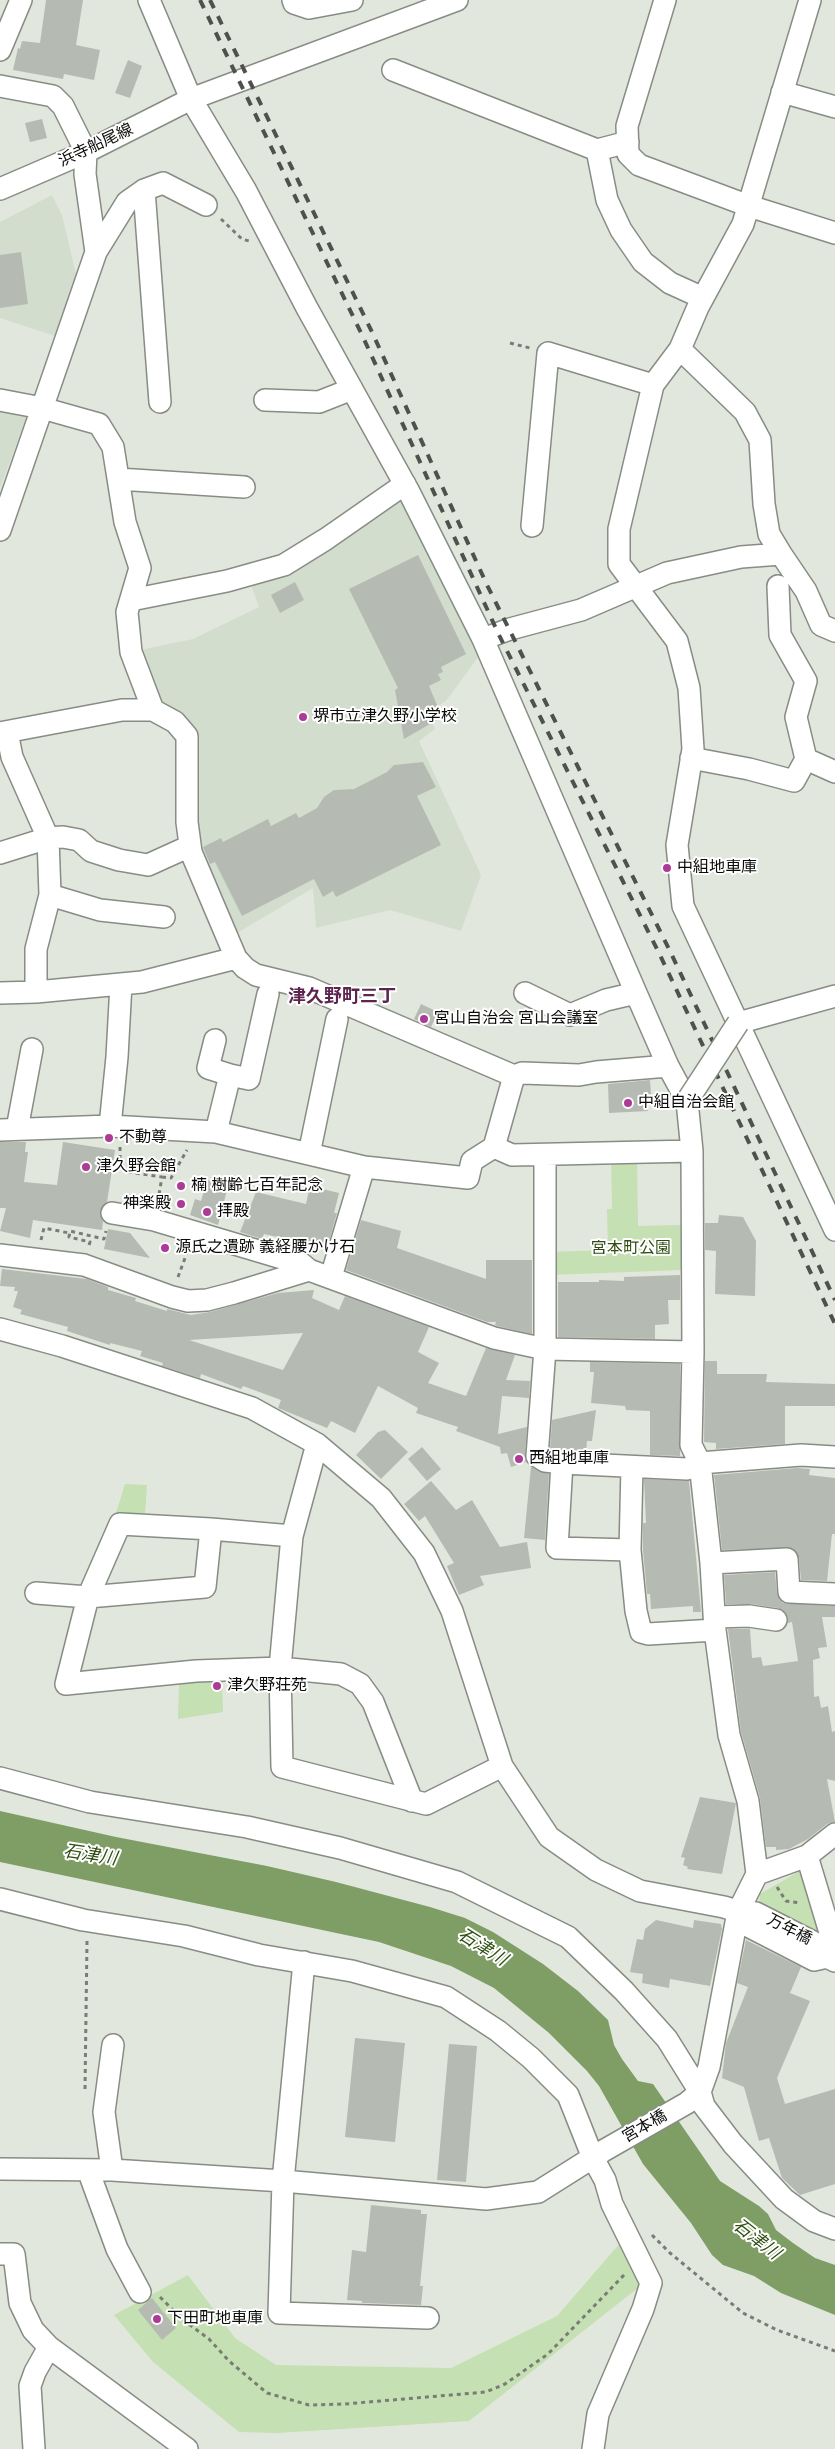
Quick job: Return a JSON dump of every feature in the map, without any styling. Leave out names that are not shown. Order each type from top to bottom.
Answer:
[{"type":"street","points":[[0,50],[21,0]]},
{"type":"street","points":[[149,0],[192,99],[246,191],[279,251],[307,308],[405,484],[483,639],[668,1066],[687,1102],[692,1151],[693,1352],[691,1445],[700,1463],[711,1563],[715,1624],[729,1735],[748,1800],[764,1871],[746,1913],[709,2067],[694,2098]]},
{"type":"street","points":[[293,0],[309,8],[352,0]]},
{"type":"street","name":"浜寺船尾線","points":[[0,189],[86,152],[192,99],[457,0]]},
{"type":"street","points":[[665,0],[627,126],[628,154],[640,165],[749,206],[835,233]]},
{"type":"street","points":[[810,0],[743,224],[703,298],[680,349],[653,385],[618,529],[619,564],[676,642],[689,688],[691,758],[678,845],[683,906],[835,1230]]},
{"type":"street","points":[[393,70],[597,150],[628,142]]},
{"type":"street","points":[[0,86],[53,96],[63,106],[86,152],[84,174],[96,252]]},
{"type":"street","points":[[782,92],[835,107]]},
{"type":"street","points":[[597,150],[607,200],[621,230],[643,262],[670,283],[703,298]]},
{"type":"street","points":[[0,530],[96,252],[127,202],[144,190],[163,183],[206,205]]},
{"type":"street","points":[[144,190],[160,402]]},
{"type":"street","points":[[680,349],[746,412],[760,440],[764,504],[770,534],[806,591],[821,625],[835,631]]},
{"type":"street","points":[[532,526],[548,353],[653,385]]},
{"type":"street","points":[[265,400],[319,402],[352,389]]},
{"type":"street","points":[[0,400],[42,408],[99,424],[112,448],[124,522],[140,568],[128,612],[131,652],[152,710]]},
{"type":"street","points":[[118,479],[244,487]]},
{"type":"street","points":[[131,600],[227,581],[284,565],[326,539],[405,484]]},
{"type":"street","points":[[483,639],[510,629],[581,610],[667,573],[705,563],[741,557],[781,554]]},
{"type":"street","points":[[691,758],[748,769],[794,781],[806,759],[796,717],[806,682],[780,635],[778,586]]},
{"type":"street","points":[[36,992],[36,948],[50,895],[48,838],[3,732],[122,710],[152,710],[175,722],[187,736],[187,822],[191,852],[236,958],[245,968],[256,974],[309,988],[514,1076]]},
{"type":"street","points":[[806,759],[835,772]]},
{"type":"street","points":[[0,853],[48,838],[79,840],[91,851],[118,860],[148,865],[190,846]]},
{"type":"street","points":[[50,895],[100,910],[164,917]]},
{"type":"street","points":[[0,993],[36,992],[142,982],[236,958]]},
{"type":"street","points":[[110,1126],[117,1057],[121,984]]},
{"type":"street","points":[[525,993],[570,1015],[606,1000],[636,993]]},
{"type":"street","points":[[215,1040],[208,1068],[249,1079],[268,994]]},
{"type":"street","points":[[687,1102],[738,1023],[835,996]]},
{"type":"street","points":[[309,1154],[337,1019]]},
{"type":"street","points":[[32,1049],[8,1129],[110,1126],[206,1131],[364,1167],[468,1178],[472,1161],[494,1147],[514,1076],[522,1072],[579,1075],[668,1066]]},
{"type":"street","points":[[206,1131],[230,1075]]},
{"type":"street","points":[[494,1147],[512,1155],[692,1151]]},
{"type":"street","points":[[544,1155],[545,1349],[537,1456],[545,1461],[562,1463],[687,1469],[700,1463],[801,1454],[835,1457]]},
{"type":"street","points":[[331,1277],[364,1167]]},
{"type":"street","points":[[112,1213],[154,1220],[302,1264],[309,1270],[494,1338],[545,1349],[693,1352]]},
{"type":"street","points":[[0,1255],[84,1265],[188,1301],[207,1300],[309,1270]]},
{"type":"street","points":[[0,1329],[62,1346],[252,1408],[317,1444],[381,1498],[424,1553],[452,1612],[502,1766],[548,1837],[596,1870],[640,1891],[746,1913]]},
{"type":"street","points":[[317,1444],[292,1536],[280,1668],[282,1767],[426,1804],[502,1766]]},
{"type":"street","points":[[562,1463],[557,1548],[630,1550]]},
{"type":"street","points":[[632,1467],[630,1550],[636,1611],[641,1632],[648,1634],[715,1624],[749,1616],[776,1620]]},
{"type":"street","points":[[292,1536],[210,1528],[120,1524],[88,1596],[66,1684],[196,1671],[280,1668],[341,1674],[360,1684],[374,1702],[412,1801]]},
{"type":"street","points":[[36,1593],[88,1596],[205,1587],[210,1528]]},
{"type":"street","points":[[711,1563],[787,1560],[789,1592],[835,1594]]},
{"type":"street","points":[[0,1778],[90,1802],[248,1828],[330,1846],[457,1882],[568,1937],[624,1991],[666,2038],[694,2098],[704,2106],[733,2144],[784,2199],[814,2221],[835,2229]]},
{"type":"street","points":[[764,1871],[807,1856],[835,1834]]},
{"type":"street","points":[[746,1913],[748,1926],[814,1960],[830,1953],[819,1898],[807,1856]]},
{"type":"street","points":[[0,1900],[89,1921],[184,1936],[259,1954],[352,1971],[446,1997],[474,2014],[531,2058],[568,2095],[598,2154],[612,2204],[640,2258],[651,2284],[644,2309],[598,2414],[593,2449]]},
{"type":"street","points":[[304,1962],[283,2182],[279,2313],[428,2318]]},
{"type":"street","points":[[112,2170],[104,2112],[113,2045]]},
{"type":"street","name":"宮本橋","points":[[0,2169],[112,2170],[486,2199],[538,2192],[598,2154],[694,2098]]},
{"type":"street","points":[[88,2170],[117,2249],[140,2292]]},
{"type":"street","points":[[0,2254],[14,2254],[20,2303],[33,2330],[50,2347],[187,2449]]},
{"type":"street","points":[[34,2449],[30,2386],[35,2372],[50,2347]]},
{"type":"path","points":[[206,205],[242,238],[279,251]]},
{"type":"path","points":[[122,1148],[120,1163],[129,1165],[128,1172],[171,1178],[206,1131]]},
{"type":"path","points":[[154,1220],[162,1177]]},
{"type":"path","points":[[70,1234],[72,1226]]},
{"type":"path","points":[[59,1231],[104,1239]]},
{"type":"path","points":[[764,1871],[786,1901],[802,1903],[819,1898]]},
{"type":"path","points":[[85,2098],[84,2051],[89,1921]]},
{"type":"path","points":[[651,2234],[670,2253],[743,2312],[777,2330],[835,2351]]},
{"type":"path","points":[[140,2292],[149,2286],[182,2319],[209,2339],[229,2361],[268,2393],[309,2405],[412,2400],[486,2392],[520,2375],[560,2343],[640,2258]]},
{"type":"shaded area","points":[[52,195],[62,215],[76,274],[55,336],[0,318],[0,222]]},
{"type":"shaded area","points":[[0,410],[27,416],[0,488]]},
{"type":"shaded area","name":"堺市立津久野小学校","points":[[400,499],[453,599],[479,656],[446,701],[427,712],[435,729],[419,741],[481,875],[461,931],[390,910],[316,928],[313,888],[232,936],[196,856],[190,751],[157,702],[135,651],[193,639],[259,607],[250,582]]},
{"type":"green space","name":"宮本町公園","points":[[637,1157],[638,1226],[681,1225],[682,1270],[550,1275],[549,1252],[608,1250],[607,1209],[612,1209],[611,1158]]},
{"type":"green space","points":[[125,1484],[147,1485],[145,1514],[116,1513]]},
{"type":"green space","points":[[179,1683],[222,1683],[223,1712],[178,1719]]},
{"type":"green space","points":[[798,1872],[805,1874],[821,1937],[759,1903],[760,1894]]},
{"type":"green space","points":[[621,2242],[643,2284],[469,2421],[277,2433],[239,2432],[153,2362],[114,2315],[188,2275],[235,2338],[276,2365],[451,2368],[557,2316]]},
{"type":"water","name":"石津川","points":[[0,1811],[336,1882],[465,1918],[493,1932],[543,1964],[578,1991],[608,2020],[614,2045],[622,2059],[638,2081],[653,2084],[720,2181],[759,2206],[768,2214],[776,2230],[793,2243],[815,2258],[835,2265],[835,2315],[781,2293],[754,2276],[723,2265],[712,2255],[691,2223],[643,2164],[599,2086],[587,2071],[549,2033],[494,1988],[451,1966],[379,1942],[0,1862]]},
{"type":"building","points":[[46,0],[83,0],[76,45],[100,50],[94,80],[64,74],[63,79],[13,70],[18,48],[20,49],[22,41],[40,43]]},
{"type":"building","points":[[128,60],[142,66],[130,98],[115,93]]},
{"type":"building","points":[[42,119],[47,138],[30,142],[25,123]]},
{"type":"building","points":[[21,252],[28,304],[0,308],[0,255]]},
{"type":"building","points":[[418,555],[466,654],[441,667],[443,672],[438,674],[441,680],[429,686],[442,717],[404,739],[395,690],[398,688],[349,589]]},
{"type":"building","points":[[295,582],[304,600],[280,613],[271,595]]},
{"type":"building","points":[[423,762],[436,787],[417,796],[441,845],[336,897],[333,891],[323,897],[314,879],[242,916],[215,862],[210,864],[203,847],[221,838],[223,842],[268,819],[271,826],[296,813],[299,818],[317,808],[324,797],[334,790],[354,789],[387,772],[394,765]]},
{"type":"building","name":"宮山自治会 宮山会議室","points":[[421,1004],[438,1012],[431,1027],[414,1019]]},
{"type":"building","name":"中組自治会館","points":[[650,1080],[651,1094],[647,1094],[648,1111],[609,1113],[608,1084]]},
{"type":"building","points":[[0,1142],[26,1142],[25,1152],[28,1152],[24,1182],[57,1185],[63,1142],[115,1150],[107,1202],[100,1211],[103,1222],[102,1230],[33,1220],[30,1238],[0,1231],[6,1208],[0,1208]]},
{"type":"building","points":[[207,1180],[228,1186],[218,1225],[190,1215],[195,1199],[201,1201]]},
{"type":"building","points":[[310,1186],[339,1193],[334,1213],[337,1213],[327,1248],[264,1234],[262,1239],[240,1232],[256,1192],[306,1204]]},
{"type":"building","points":[[719,1215],[743,1217],[756,1241],[755,1296],[715,1294],[716,1251],[705,1250],[705,1223],[718,1223]]},
{"type":"building","points":[[361,1220],[401,1231],[397,1248],[486,1279],[486,1260],[532,1260],[532,1334],[497,1326],[495,1325],[496,1322],[487,1322],[346,1270]]},
{"type":"building","points":[[108,1229],[130,1233],[150,1258],[104,1249]]},
{"type":"building","points":[[2,1269],[87,1279],[108,1287],[108,1290],[136,1298],[135,1301],[167,1311],[167,1309],[191,1315],[210,1312],[278,1293],[314,1290],[312,1298],[339,1310],[345,1296],[429,1327],[418,1352],[439,1363],[428,1383],[466,1396],[486,1348],[515,1355],[506,1380],[530,1381],[529,1398],[502,1396],[498,1434],[527,1427],[526,1462],[511,1467],[507,1453],[501,1454],[500,1447],[456,1431],[458,1427],[416,1413],[418,1408],[378,1386],[355,1433],[331,1421],[327,1428],[278,1408],[281,1400],[243,1386],[241,1389],[201,1374],[200,1378],[162,1366],[163,1363],[140,1356],[142,1351],[110,1343],[110,1345],[67,1331],[68,1327],[20,1314],[22,1310],[13,1307],[18,1291],[14,1291],[15,1287],[0,1286]],"holes":[[[303,1333],[283,1370],[189,1340]]]},
{"type":"building","points":[[680,1275],[680,1300],[668,1300],[669,1324],[655,1325],[655,1339],[558,1337],[558,1282],[624,1281],[624,1277]]},
{"type":"building","points":[[705,1361],[717,1361],[717,1374],[767,1374],[766,1382],[835,1384],[835,1406],[785,1406],[785,1444],[716,1449],[716,1443],[704,1442]]},
{"type":"building","points":[[590,1362],[680,1364],[680,1456],[650,1455],[650,1411],[626,1410],[625,1406],[591,1403],[594,1372],[590,1372]]},
{"type":"building","points":[[596,1410],[592,1441],[587,1441],[586,1452],[550,1449],[552,1420]]},
{"type":"building","points":[[385,1430],[408,1452],[381,1479],[356,1455],[378,1432]]},
{"type":"building","points":[[422,1447],[441,1469],[427,1481],[408,1459]]},
{"type":"building","points":[[531,1467],[549,1474],[545,1540],[524,1538]]},
{"type":"building","points":[[797,1468],[810,1469],[809,1475],[835,1478],[835,1534],[832,1534],[827,1581],[801,1580],[799,1558],[792,1548],[722,1550],[714,1475]]},
{"type":"building","points":[[644,1479],[689,1481],[701,1612],[693,1612],[693,1606],[651,1609],[650,1594],[647,1594],[643,1550],[643,1523],[646,1523]]},
{"type":"building","points":[[431,1481],[456,1510],[472,1500],[500,1547],[527,1542],[531,1568],[480,1576],[484,1585],[459,1595],[447,1566],[454,1563],[425,1516],[419,1521],[404,1504]]},
{"type":"building","points":[[775,1572],[777,1593],[783,1603],[835,1606],[835,1617],[822,1617],[827,1647],[818,1648],[820,1658],[813,1660],[814,1697],[819,1696],[821,1708],[828,1706],[832,1732],[835,1731],[835,1781],[827,1779],[835,1822],[827,1824],[808,1839],[789,1849],[776,1850],[776,1847],[766,1847],[760,1798],[741,1732],[728,1629],[750,1629],[752,1658],[761,1657],[763,1666],[798,1661],[792,1622],[788,1623],[787,1615],[778,1608],[751,1604],[726,1604],[724,1575]]},
{"type":"building","points":[[700,1797],[736,1803],[722,1874],[687,1869],[688,1867],[683,1865],[685,1858],[681,1857]]},
{"type":"building","points":[[656,1920],[693,1928],[694,1920],[721,1924],[722,1929],[710,1986],[670,1979],[669,1988],[642,1983],[643,1974],[630,1972],[637,1939],[643,1940],[645,1929]]},
{"type":"building","points":[[746,1940],[801,1967],[790,1993],[810,2001],[777,2078],[785,2104],[835,2089],[835,2184],[800,2195],[782,2178],[769,2138],[759,2141],[744,2087],[722,2078],[726,2043],[748,1987],[737,1983]]},
{"type":"building","points":[[355,2038],[405,2043],[395,2142],[345,2137]]},
{"type":"building","points":[[449,2044],[477,2046],[466,2182],[437,2180]]},
{"type":"building","points":[[371,2205],[421,2210],[421,2214],[427,2214],[420,2286],[423,2286],[421,2305],[362,2303],[362,2301],[347,2300],[352,2250],[366,2252]]},
{"type":"building","name":"下田町地車庫","points":[[152,2298],[176,2328],[162,2340],[138,2310]]},
{"type":"railway","points":[[200,0],[363,337],[498,633],[659,953],[835,1324]]},
{"type":"railway","points":[[210,0],[372,332],[487,585],[669,949],[835,1300]]},
{"type":"place","name":"堺市立津久野小学校","points":[[303,717]]},
{"type":"place","name":"中組地車庫","points":[[667,868]]},
{"type":"place","name":"宮山自治会 宮山会議室","points":[[424,1019]]},
{"type":"place","name":"中組自治会館","points":[[628,1103]]},
{"type":"place","name":"不動尊","points":[[109,1138]]},
{"type":"place","name":"津久野会館","points":[[86,1167]]},
{"type":"place","name":"楠 樹齢七百年記念","points":[[181,1186]]},
{"type":"place","name":"神楽殿","points":[[181,1204]]},
{"type":"place","name":"拝殿","points":[[207,1212]]},
{"type":"place","name":"源氏之遺跡 義経腰かけ石","points":[[165,1248]]},
{"type":"place","name":"西組地車庫","points":[[519,1459]]},
{"type":"place","name":"津久野荘苑","points":[[217,1686]]},
{"type":"place","name":"下田町地車庫","points":[[157,2319]]},
{"type":"district","name":"津久野町三丁","points":[[342,997]]}]
